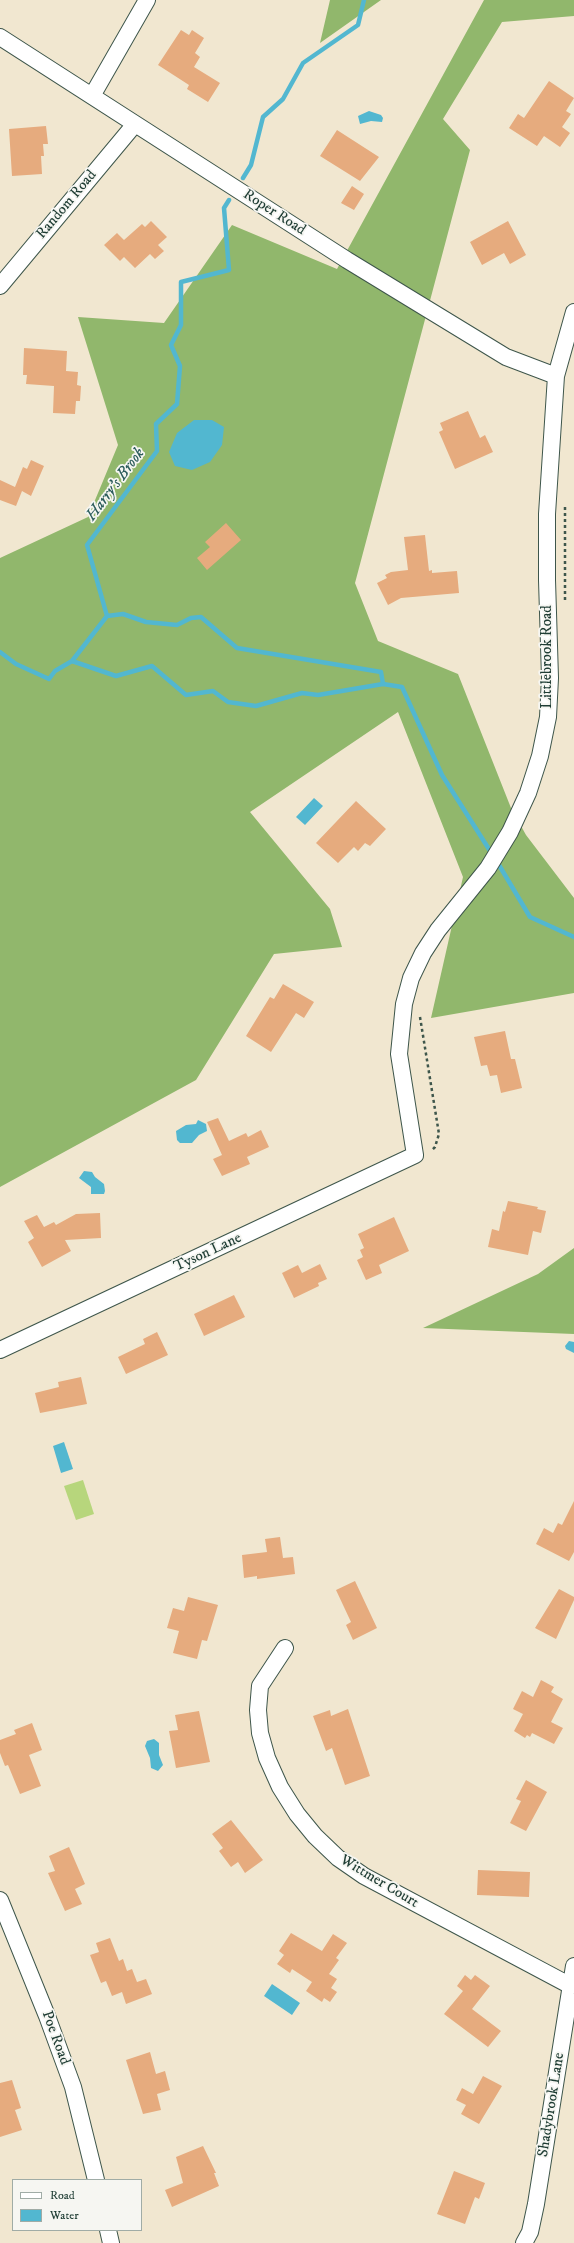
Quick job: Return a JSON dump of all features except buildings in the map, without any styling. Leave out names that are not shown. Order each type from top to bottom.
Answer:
[{"type":"street","points":[[92,96],[147,0]]},
{"type":"street","name":"Roper Road","points":[[0,37],[347,260],[506,356],[556,376]]},
{"type":"street","name":"Random Road","points":[[0,286],[135,124]]},
{"type":"street","name":"Littlebrook Road","points":[[421,1155],[399,1054],[404,1004],[411,978],[423,953],[438,930],[488,868],[500,848],[528,793],[540,756],[548,717],[550,678],[547,580],[548,514],[556,376],[574,312]]},
{"type":"street","name":"Tyson Lane","points":[[0,1350],[421,1155]]},
{"type":"street","name":"Wittmer Court","points":[[285,1648],[269,1669],[260,1686],[258,1710],[260,1733],[267,1758],[280,1787],[297,1814],[315,1836],[338,1858],[364,1876],[571,1986]]},
{"type":"street","name":"Poe Road","points":[[0,1900],[47,2016],[72,2087],[96,2179]]},
{"type":"street","name":"Shadybrook Lane","points":[[524,2243],[530,2232],[536,2204],[574,1966]]},
{"type":"street","points":[[108,2231],[112,2243]]},
{"type":"path","points":[[419,1010],[421,1031],[439,1134],[435,1147],[421,1155]]},
{"type":"green space","points":[[330,0],[381,0],[320,43]]},
{"type":"green space","points":[[484,0],[574,0],[574,16],[502,22],[443,119],[470,150],[355,583],[378,641],[458,674],[511,808],[526,835],[574,898],[574,993],[431,1018],[463,877],[398,712],[250,812],[330,909],[342,947],[274,954],[196,1080],[0,1187],[0,558],[88,517],[118,445],[78,317],[164,323],[232,225],[337,269]]},
{"type":"green space","points":[[574,1248],[574,1334],[423,1328],[538,1274]]},
{"type":"green space","points":[[83,1480],[94,1514],[76,1520],[64,1486]]},
{"type":"water","points":[[369,111],[381,115],[383,118],[382,122],[371,121],[360,124],[358,116]]},
{"type":"water","points":[[194,420],[212,420],[224,427],[222,445],[210,462],[192,470],[175,466],[169,452],[177,433]]},
{"type":"water","points":[[314,798],[323,806],[305,825],[296,817]]},
{"type":"water","points":[[198,1120],[206,1124],[207,1131],[199,1135],[192,1143],[180,1143],[177,1140],[176,1131],[186,1125],[196,1124]]},
{"type":"water","points":[[84,1171],[92,1172],[95,1177],[104,1184],[104,1194],[91,1194],[91,1187],[79,1178]]},
{"type":"water","points":[[569,1341],[574,1342],[574,1353],[566,1349],[565,1346]]},
{"type":"water","points":[[64,1442],[73,1469],[61,1473],[53,1446]]},
{"type":"water","points":[[154,1739],[159,1743],[159,1755],[163,1765],[158,1771],[151,1768],[150,1758],[145,1746],[147,1741]]},
{"type":"water","points":[[272,1984],[300,2003],[292,2015],[264,1996]]},
{"type":"waterway","name":"Harry's Brook","points":[[243,178],[251,165],[263,117],[283,99],[303,63],[358,25],[364,0]]},
{"type":"waterway","name":"Harry's Brook","points":[[0,652],[16,664],[49,679],[55,671],[72,661],[107,616],[87,545],[157,451],[156,424],[177,404],[180,366],[171,345],[181,325],[181,282],[229,270],[224,208],[229,200]]},
{"type":"waterway","points":[[107,616],[123,614],[146,622],[177,625],[191,618],[201,617],[237,648],[381,672],[383,684],[402,687],[442,775],[492,854]]},
{"type":"waterway","points":[[72,661],[116,676],[152,666],[186,695],[213,691],[228,702],[256,706],[302,693],[318,695],[383,684]]},
{"type":"waterway","points":[[496,860],[530,917],[574,937]]}]
